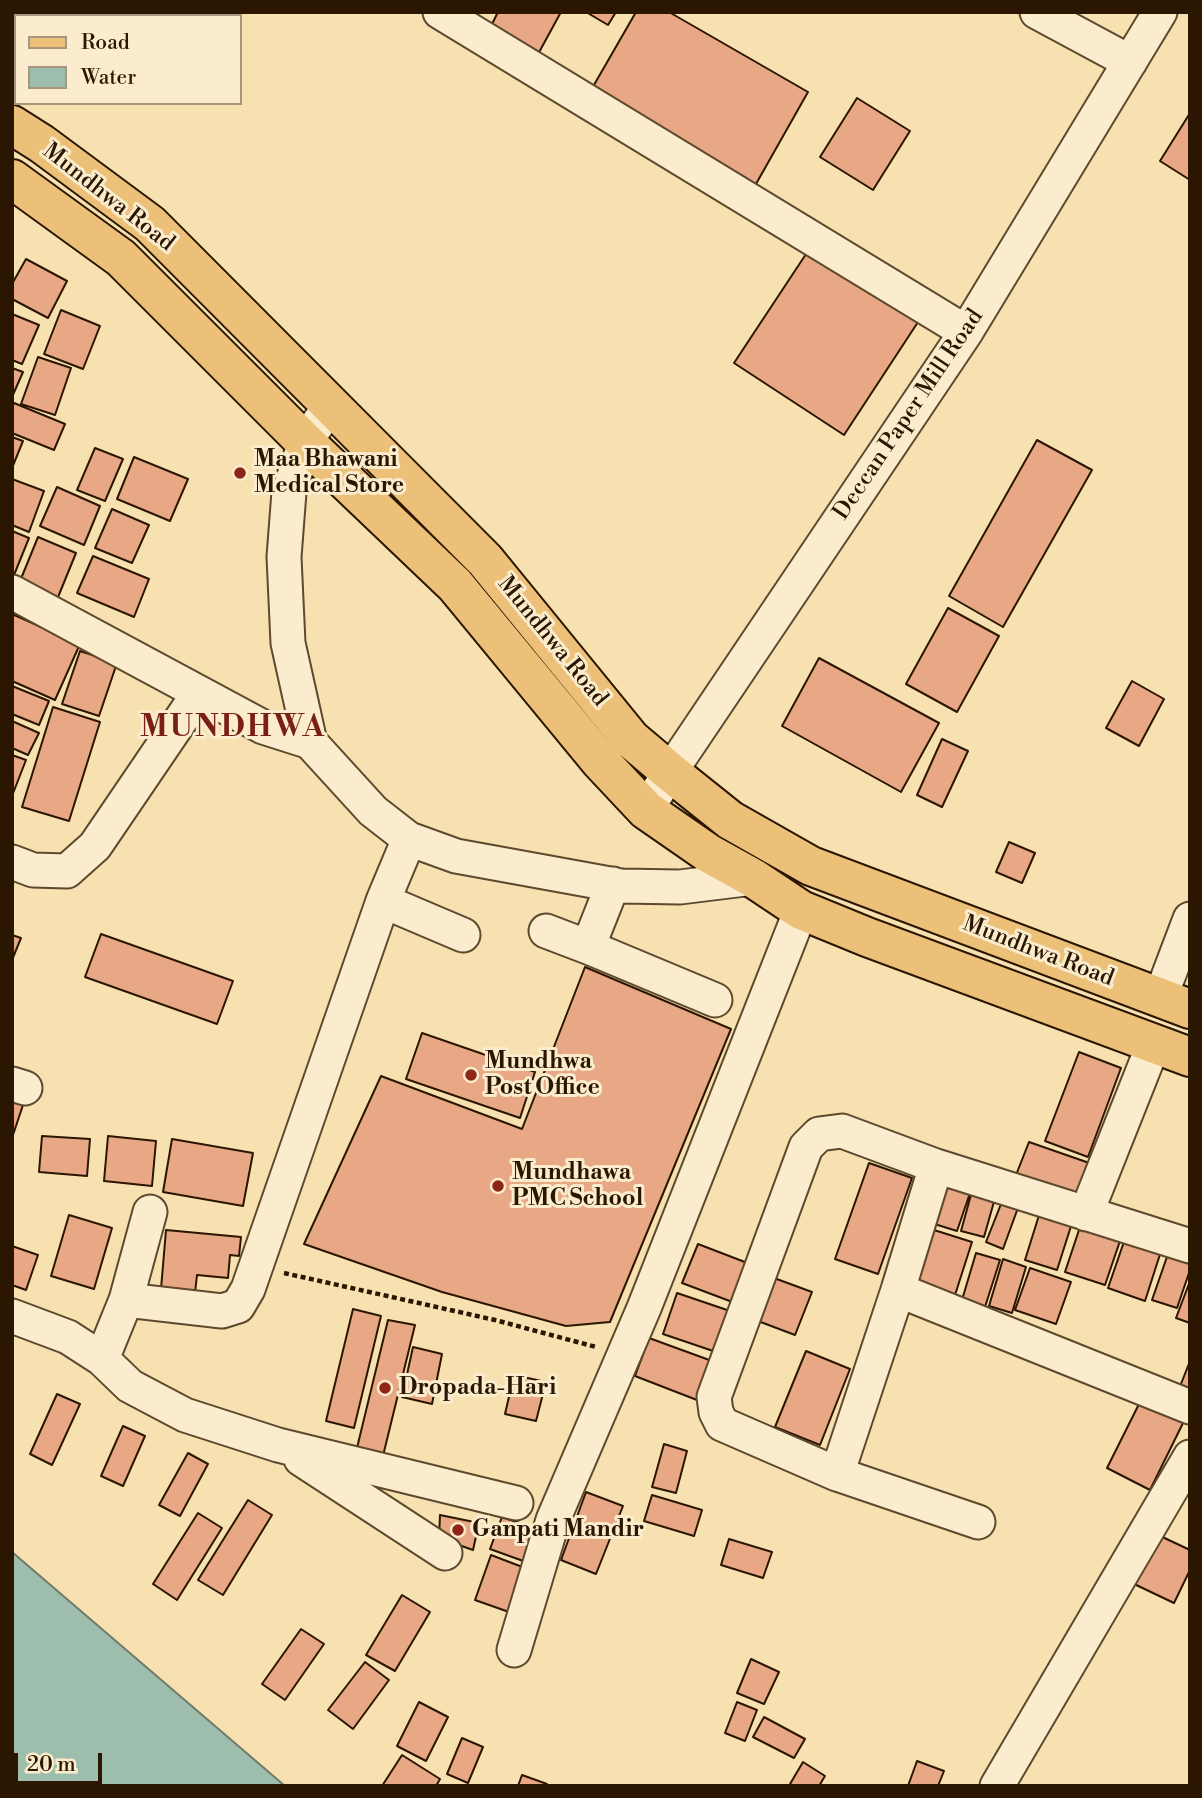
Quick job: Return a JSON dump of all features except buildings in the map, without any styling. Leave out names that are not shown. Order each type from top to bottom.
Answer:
[{"type":"main road","name":"Mundhwa Road","points":[[12,125],[150,224],[485,560],[631,739],[730,820],[811,866],[1159,998]]},
{"type":"main road","name":"Mundhwa Road","points":[[12,179],[121,258],[305,442],[455,585],[600,761],[646,810],[708,853],[753,878],[801,910],[1190,1057]]},
{"type":"main road","points":[[1111,1027],[1159,998]]},
{"type":"street","points":[[440,12],[966,332]]},
{"type":"street","points":[[1037,12],[1130,62]]},
{"type":"street","name":"Deccan Paper Mill Road","points":[[646,810],[966,332],[1160,12]]},
{"type":"street","points":[[330,406],[305,442],[289,492],[284,557],[288,643],[310,742],[373,811],[409,839],[456,856],[613,884],[680,887],[753,878]]},
{"type":"street","points":[[12,592],[263,727],[310,742]]},
{"type":"street","points":[[12,862],[33,870],[67,871],[95,846],[199,693]]},
{"type":"street","points":[[126,1300],[222,1311],[238,1306],[248,1289],[383,901],[409,839]]},
{"type":"street","points":[[588,947],[613,884]]},
{"type":"street","points":[[383,901],[463,934]]},
{"type":"street","points":[[514,1650],[553,1520],[644,1308],[801,910]]},
{"type":"street","points":[[1159,998],[1190,919]]},
{"type":"street","points":[[546,931],[715,1000]]},
{"type":"street","points":[[1086,1214],[1154,1043]]},
{"type":"street","points":[[978,1522],[837,1474],[722,1424],[716,1412],[714,1398],[806,1147],[819,1134],[842,1131],[936,1167],[1190,1246]]},
{"type":"street","points":[[837,1474],[936,1167]]},
{"type":"street","points":[[102,1359],[126,1300],[150,1212]]},
{"type":"street","points":[[898,1290],[1190,1407]]},
{"type":"street","points":[[12,1316],[68,1337],[102,1359],[130,1386],[185,1415],[278,1445],[516,1503]]},
{"type":"street","points":[[278,1445],[445,1553]]},
{"type":"street","points":[[997,1786],[1190,1457]]},
{"type":"path","points":[[256,1267],[495,1320],[624,1354]]},
{"type":"water","points":[[12,1552],[285,1786],[12,1786]]},
{"type":"place","name":"Maa Bhawani Medical Store","points":[[240,473]]},
{"type":"place","name":"Mundhwa Post Office","points":[[471,1075]]},
{"type":"place","name":"Mundhawa PMC School","points":[[498,1186]]},
{"type":"place","name":"Dropada-Hari","points":[[385,1388]]},
{"type":"place","name":"Ganpati Mandir","points":[[458,1530]]},
{"type":"district","name":"MUNDHWA","points":[[233,729]]}]
